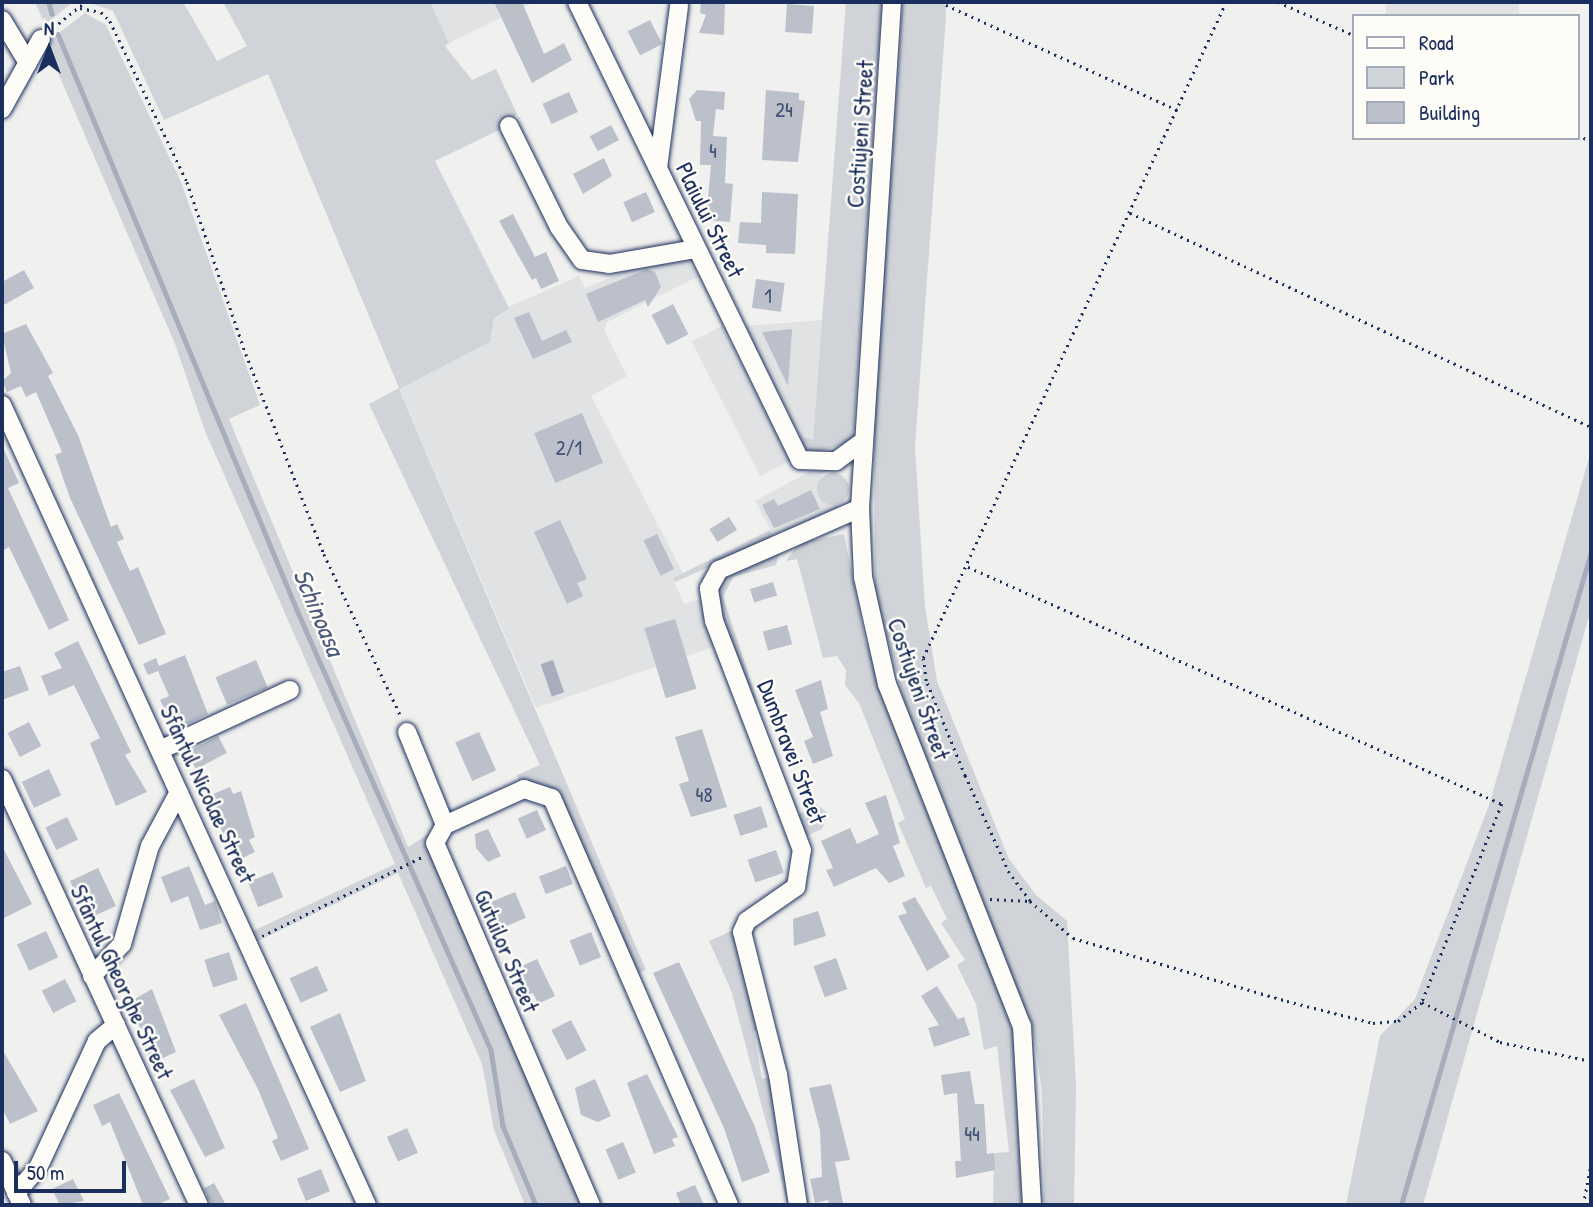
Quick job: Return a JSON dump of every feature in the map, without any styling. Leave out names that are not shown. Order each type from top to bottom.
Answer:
[{"type":"street","name":"Plaiului Street","points":[[577,2],[800,460],[836,461],[864,441]]},
{"type":"street","name":"Costiujeni Street","points":[[892,2],[860,508],[863,578],[878,654],[1027,1046],[1032,1205]]},
{"type":"street","points":[[658,168],[679,6]]},
{"type":"street","points":[[2,20],[27,63]]},
{"type":"street","points":[[2,109],[41,39]]},
{"type":"street","points":[[509,126],[559,227],[582,260],[609,264],[696,249]]},
{"type":"street","name":"Sfântul Nicolae Street","points":[[2,405],[250,942],[367,1205]]},
{"type":"street","name":"Dumbravei Street","points":[[799,1205],[778,1075],[741,932],[747,921],[796,887],[802,850],[714,621],[709,588],[719,570],[860,508]]},
{"type":"street","points":[[160,750],[290,690]]},
{"type":"street","points":[[407,732],[445,825],[524,789],[552,797],[729,1205]]},
{"type":"street","name":"Sfântul Gheorghe Street","points":[[2,779],[199,1205]]},
{"type":"street","points":[[92,976],[122,944],[150,846],[179,792]]},
{"type":"street","name":"Gutuilor Street","points":[[445,825],[435,843],[591,1205]]},
{"type":"street","points":[[19,1199],[38,1168],[97,1041],[116,1025]]},
{"type":"street","points":[[2,1161],[19,1199]]},
{"type":"path","points":[[41,39],[85,2]]},
{"type":"path","points":[[968,568],[1502,804],[1422,1002],[1398,1021],[1373,1023],[1073,937],[1030,901],[1009,873],[926,681],[923,658],[968,568],[1226,2]]},
{"type":"path","points":[[1279,2],[1352,35]]},
{"type":"path","points":[[946,5],[1177,110]]},
{"type":"path","points":[[80,8],[101,12],[110,21],[182,172],[324,554],[407,732]]},
{"type":"path","points":[[1130,213],[1591,427]]},
{"type":"path","points":[[250,942],[416,862]]},
{"type":"path","points":[[973,899],[1030,901]]},
{"type":"path","points":[[1422,1002],[1450,1013],[1500,1042],[1591,1060]]},
{"type":"path","points":[[1583,1205],[1591,1163]]},
{"type":"shaded area","points":[[430,2],[533,2],[449,43]]},
{"type":"shaded area","points":[[1386,2],[1519,2],[1519,14],[1386,14]]},
{"type":"shaded area","points":[[688,259],[697,277],[607,322],[604,330],[627,376],[591,396],[684,575],[673,579],[684,604],[701,599],[716,646],[536,708],[399,388],[490,342],[494,318],[502,310],[579,276],[585,288],[652,260]]},
{"type":"shaded area","points":[[822,320],[813,441],[800,436],[745,326]]},
{"type":"shaded area","points":[[722,326],[791,461],[760,476],[692,341]]},
{"type":"shaded area","points":[[816,468],[827,470],[821,476],[839,508],[775,538],[755,501]]},
{"type":"green space","points":[[35,2],[73,2],[45,25]]},
{"type":"green space","points":[[183,2],[217,61],[247,46],[223,2],[430,2],[449,43],[445,46],[472,80],[496,69],[517,114],[503,128],[435,161],[509,308],[494,318],[490,342],[399,389],[646,970],[637,974],[555,793],[540,784],[520,783],[517,775],[540,765],[369,404],[399,388],[268,74],[164,120],[113,11],[90,3]]},
{"type":"green space","points":[[846,2],[882,2],[853,440],[817,453],[805,448],[800,436],[813,440]]},
{"type":"green space","points":[[903,2],[945,2],[946,15],[915,447],[925,607],[937,681],[1009,859],[1036,895],[1067,921],[1076,1086],[1074,1205],[1044,1205],[1042,1092],[1033,1029],[905,704],[875,593],[874,419]]},
{"type":"green space","points":[[85,13],[106,25],[181,182],[260,405],[229,419],[408,847],[432,832],[583,1205],[525,1205],[494,1130],[482,1064],[398,873],[256,942],[251,932],[395,864],[205,431],[175,344],[52,59],[48,41]]},
{"type":"green space","points":[[1591,451],[1591,609],[1423,1205],[1346,1205],[1380,1036],[1415,999],[1489,805]]},
{"type":"green space","points":[[833,473],[844,478],[849,489],[844,500],[833,505],[822,500],[817,489],[822,478]]},
{"type":"green space","points":[[770,530],[775,538],[675,582],[673,578]]},
{"type":"green space","points":[[844,534],[865,640],[1015,1036],[1023,1205],[993,1205],[994,1153],[1009,1152],[997,1046],[984,1050],[976,1004],[957,965],[965,960],[941,923],[947,919],[931,886],[926,888],[898,823],[905,819],[859,703],[845,685],[846,670],[837,656],[823,658],[797,559],[786,561],[799,543]]},
{"type":"green space","points":[[780,548],[776,565],[733,577],[723,597],[758,703],[752,705],[714,600],[719,580],[729,571]]},
{"type":"green space","points":[[816,804],[828,813],[822,829],[806,836],[798,815]]},
{"type":"green space","points":[[736,929],[745,979],[762,1025],[754,1032],[762,1079],[774,1076],[794,1205],[788,1205],[731,990],[709,941]]},
{"type":"water","points":[[553,660],[564,692],[552,696],[541,664]]},
{"type":"building","points":[[494,2],[522,2],[544,54],[564,43],[572,60],[532,83]]},
{"type":"building","points":[[701,2],[725,2],[724,35],[699,33],[706,15],[700,13]]},
{"type":"building","points":[[787,4],[814,6],[812,34],[785,32]]},
{"type":"building","points":[[650,20],[662,44],[640,55],[628,31]]},
{"type":"building","points":[[697,90],[725,92],[724,110],[716,109],[713,136],[727,137],[725,183],[733,184],[730,222],[706,220],[711,165],[700,165],[701,121],[696,121],[689,99]]},
{"type":"building","points":[[766,90],[799,93],[799,100],[805,101],[798,162],[762,160]]},
{"type":"building","points":[[569,92],[578,112],[551,124],[543,104]]},
{"type":"building","points":[[611,125],[619,140],[598,151],[590,136]]},
{"type":"building","points":[[604,158],[612,176],[583,194],[573,174]]},
{"type":"building","points":[[646,192],[655,212],[632,222],[623,202]]},
{"type":"building","points":[[762,192],[798,194],[795,254],[766,253],[766,245],[738,243],[740,222],[761,223]]},
{"type":"building","points":[[513,214],[535,257],[546,252],[559,281],[541,289],[536,278],[532,280],[499,221]]},
{"type":"building","points":[[647,269],[655,272],[661,287],[648,307],[645,300],[598,322],[586,294]]},
{"type":"building","points":[[24,270],[34,288],[2,306],[2,282]]},
{"type":"building","points":[[756,279],[785,283],[781,312],[752,308]]},
{"type":"building","points":[[673,304],[688,334],[667,345],[652,315]]},
{"type":"building","points":[[529,312],[542,341],[566,330],[572,342],[533,359],[514,318]]},
{"type":"building","points":[[26,324],[53,373],[48,376],[78,435],[111,527],[117,524],[124,539],[117,542],[130,571],[138,567],[166,634],[139,645],[70,498],[55,455],[62,452],[36,392],[26,397],[21,386],[7,392],[2,381],[11,373],[2,334]]},
{"type":"building","points":[[792,329],[788,386],[762,332]]},
{"type":"building","points":[[582,413],[603,463],[555,483],[534,433]]},
{"type":"building","points":[[2,445],[19,483],[8,488],[69,620],[49,630],[9,547],[2,551]]},
{"type":"building","points":[[811,490],[820,509],[774,528],[762,505],[774,499],[778,506]]},
{"type":"building","points":[[729,517],[737,530],[717,542],[709,529]]},
{"type":"building","points":[[560,520],[587,579],[577,583],[583,596],[567,604],[534,532]]},
{"type":"building","points":[[657,534],[674,569],[661,576],[644,541]]},
{"type":"building","points":[[773,582],[777,595],[754,602],[750,589]]},
{"type":"building","points":[[675,619],[696,689],[666,698],[644,628]]},
{"type":"building","points":[[787,625],[792,644],[768,651],[763,631]]},
{"type":"building","points":[[78,641],[131,752],[125,755],[147,792],[116,806],[90,743],[100,738],[74,685],[49,696],[41,676],[62,668],[54,653]]},
{"type":"building","points":[[185,655],[208,714],[175,730],[160,700],[169,696],[158,671],[148,675],[143,664],[156,658],[159,666]]},
{"type":"building","points":[[256,660],[268,688],[227,705],[215,677]]},
{"type":"building","points":[[20,666],[29,690],[2,700],[2,672]]},
{"type":"building","points":[[821,680],[828,709],[820,712],[833,756],[813,764],[804,741],[813,737],[795,690]]},
{"type":"building","points":[[29,722],[41,746],[20,757],[8,733]]},
{"type":"building","points":[[702,729],[727,807],[691,817],[679,784],[689,781],[675,737]]},
{"type":"building","points":[[479,732],[496,770],[472,781],[455,743]]},
{"type":"building","points":[[218,736],[227,753],[196,769],[187,752]]},
{"type":"building","points":[[49,769],[61,795],[34,808],[22,782]]},
{"type":"building","points":[[230,787],[233,794],[241,791],[255,837],[249,840],[255,852],[236,861],[206,797]]},
{"type":"building","points":[[886,795],[900,843],[893,846],[905,876],[889,883],[876,868],[834,887],[826,870],[833,868],[821,841],[850,828],[857,844],[879,834],[865,803]]},
{"type":"building","points":[[761,806],[768,827],[740,836],[733,815]]},
{"type":"building","points":[[537,810],[546,830],[527,839],[518,819]]},
{"type":"building","points":[[67,817],[78,839],[56,850],[45,828]]},
{"type":"building","points":[[488,829],[501,856],[488,862],[476,848],[475,834]]},
{"type":"building","points":[[2,846],[32,904],[2,919]]},
{"type":"building","points":[[776,850],[784,873],[755,882],[748,860]]},
{"type":"building","points":[[189,866],[205,905],[215,901],[222,923],[200,930],[188,896],[171,903],[161,877]]},
{"type":"building","points":[[566,866],[573,884],[546,894],[539,876]]},
{"type":"building","points":[[98,868],[116,906],[94,916],[81,891],[76,894],[70,881]]},
{"type":"building","points":[[273,872],[283,897],[258,907],[248,882]]},
{"type":"building","points":[[515,892],[526,918],[497,930],[486,904]]},
{"type":"building","points":[[915,897],[950,957],[927,971],[898,916],[907,913],[902,903]]},
{"type":"building","points":[[818,911],[826,936],[794,946],[793,919]]},
{"type":"building","points":[[46,931],[58,957],[29,971],[17,945]]},
{"type":"building","points":[[591,932],[601,957],[580,966],[570,941]]},
{"type":"building","points":[[229,952],[238,980],[213,988],[204,960]]},
{"type":"building","points":[[836,958],[847,989],[825,997],[813,966]]},
{"type":"building","points":[[537,959],[555,996],[538,1004],[533,993],[523,997],[511,971]]},
{"type":"building","points":[[679,962],[755,1127],[770,1172],[742,1182],[724,1128],[653,973]]},
{"type":"building","points":[[317,966],[328,991],[301,1003],[290,978]]},
{"type":"building","points":[[65,979],[76,1001],[53,1013],[42,991]]},
{"type":"building","points":[[937,986],[958,1019],[964,1017],[970,1035],[934,1047],[928,1028],[939,1025],[921,996]]},
{"type":"building","points":[[152,989],[176,1052],[152,1063],[144,1045],[149,1042],[126,1004]]},
{"type":"building","points":[[246,1003],[309,1149],[281,1161],[272,1141],[278,1138],[258,1089],[219,1015]]},
{"type":"building","points":[[340,1013],[366,1081],[340,1092],[310,1027]]},
{"type":"building","points":[[571,1020],[586,1050],[567,1060],[551,1030]]},
{"type":"building","points":[[2,1049],[38,1111],[10,1124],[2,1108]]},
{"type":"building","points":[[970,1071],[975,1104],[984,1104],[987,1154],[994,1153],[995,1170],[956,1178],[955,1161],[961,1161],[957,1093],[944,1095],[941,1075]]},
{"type":"building","points":[[647,1074],[678,1137],[672,1139],[675,1146],[654,1154],[627,1083]]},
{"type":"building","points":[[194,1079],[225,1148],[205,1157],[170,1090]]},
{"type":"building","points":[[595,1079],[611,1116],[598,1122],[581,1115],[575,1088]]},
{"type":"building","points":[[831,1084],[850,1160],[835,1162],[843,1203],[829,1205],[828,1200],[815,1203],[810,1179],[822,1177],[820,1131],[809,1088]]},
{"type":"building","points":[[119,1093],[170,1199],[156,1205],[143,1205],[110,1122],[102,1126],[93,1105]]},
{"type":"building","points":[[407,1128],[418,1153],[398,1162],[387,1137]]},
{"type":"building","points":[[623,1142],[636,1172],[618,1180],[606,1149]]},
{"type":"building","points":[[321,1169],[330,1191],[306,1201],[297,1179]]},
{"type":"building","points":[[73,1179],[84,1201],[60,1205],[52,1189]]},
{"type":"building","points":[[214,1183],[226,1205],[212,1205],[208,1198],[204,1188]]},
{"type":"building","points":[[695,1185],[704,1205],[681,1205],[676,1193]]},
{"type":"waterway","name":"Schinoasa","points":[[49,2],[52,14]]},
{"type":"waterway","name":"Schinoasa","points":[[58,34],[297,610],[491,1050],[503,1126],[536,1205]]},
{"type":"waterway","points":[[1401,1205],[1591,552]]}]
